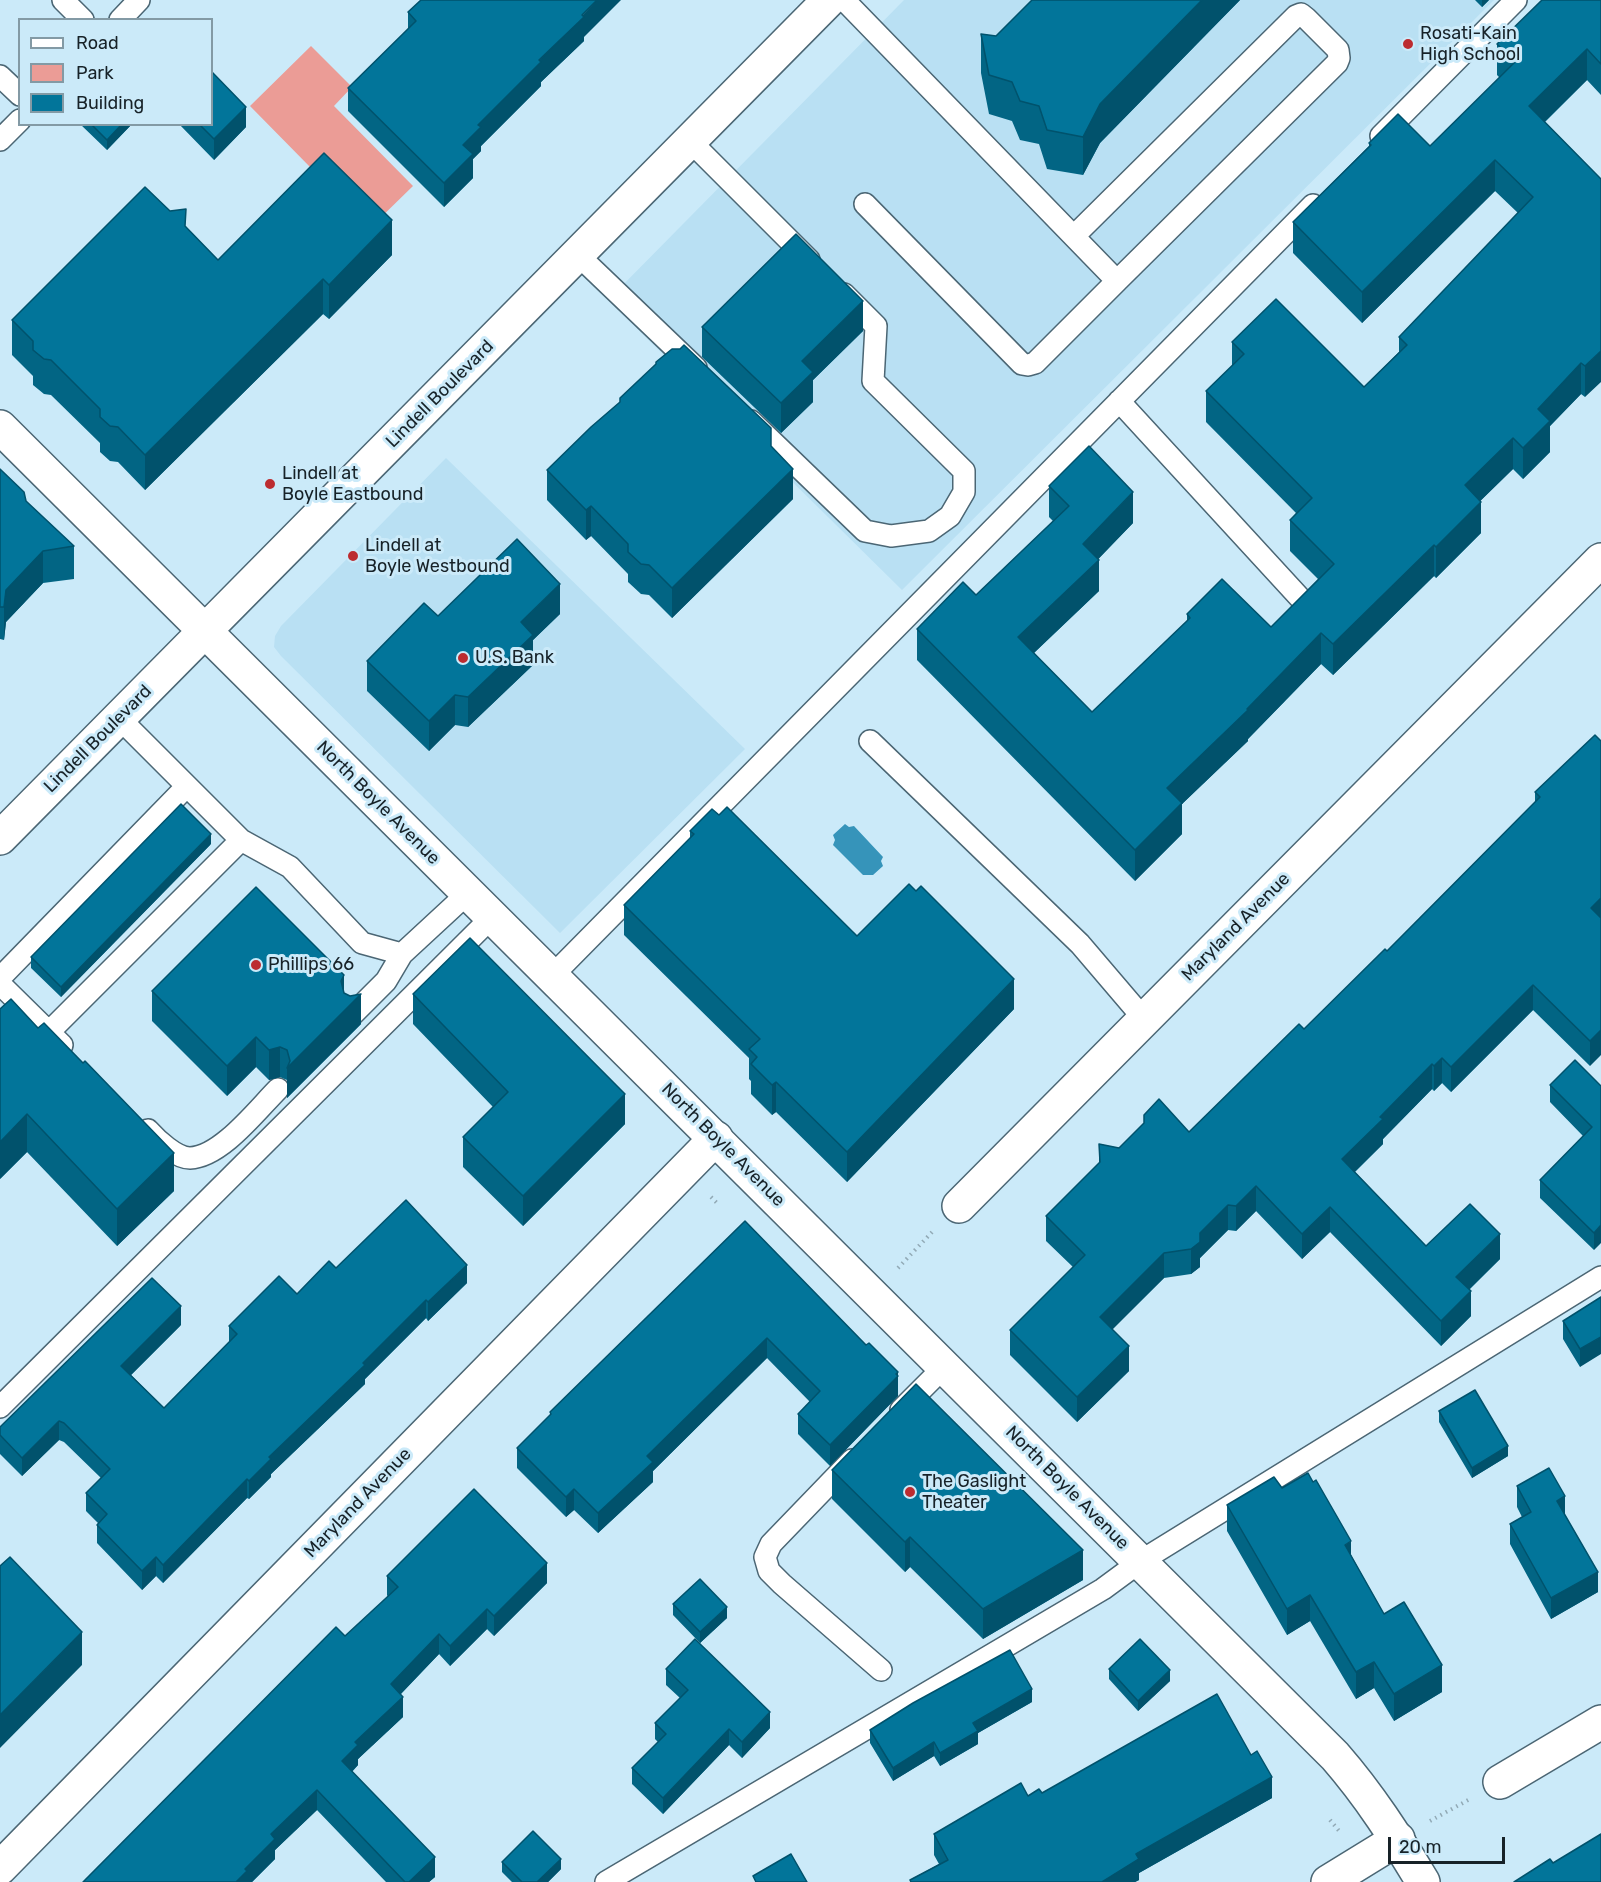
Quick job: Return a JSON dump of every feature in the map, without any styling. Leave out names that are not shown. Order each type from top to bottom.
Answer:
[{"type":"street","name":"Lindell Boulevard","points":[[0,838],[829,0]]},
{"type":"street","name":"North Boyle Avenue","points":[[0,427],[1335,1756],[1359,1784],[1398,1839],[1423,1882]]},
{"type":"street","name":"Maryland Avenue","points":[[959,1206],[1601,560]]},
{"type":"street","name":"Maryland Avenue","points":[[0,1868],[716,1138]]},
{"type":"street","points":[[1500,1782],[1601,1722]]},
{"type":"street","points":[[1328,1882],[1398,1839]]},
{"type":"lane","points":[[63,0],[80,18]]},
{"type":"lane","points":[[122,18],[139,0]]},
{"type":"lane","points":[[844,0],[1117,281]]},
{"type":"lane","points":[[1367,150],[1516,0]]},
{"type":"lane","points":[[865,204],[1022,364],[1035,363],[1336,63],[1339,58],[1338,50],[1306,18],[1301,14],[1296,16],[1074,236]]},
{"type":"lane","points":[[0,76],[18,93]]},
{"type":"lane","points":[[0,140],[18,122]]},
{"type":"lane","points":[[690,141],[876,326],[873,381],[964,471],[964,492],[950,516],[929,531],[891,536],[865,531],[737,408]]},
{"type":"lane","points":[[552,976],[1326,192]]},
{"type":"lane","points":[[578,255],[712,383]]},
{"type":"lane","points":[[1119,401],[1300,598]]},
{"type":"lane","points":[[119,718],[241,840],[290,867],[362,943],[402,954]]},
{"type":"lane","points":[[870,741],[1080,944],[1144,1019]]},
{"type":"lane","points":[[0,978],[52,935],[113,873],[143,842],[187,786]]},
{"type":"lane","points":[[49,1032],[93,976],[184,884],[241,840]]},
{"type":"lane","points":[[353,1014],[386,981],[402,954],[468,893]]},
{"type":"lane","points":[[0,1407],[492,917]]},
{"type":"lane","points":[[0,984],[73,1057]]},
{"type":"lane","points":[[131,1113],[164,1146],[189,1158],[210,1153],[227,1140],[278,1089]]},
{"type":"lane","points":[[606,1882],[1103,1589],[1140,1561],[1601,1277]]},
{"type":"lane","points":[[884,1427],[945,1366]]},
{"type":"lane","points":[[868,1443],[771,1544],[765,1557],[769,1570],[782,1584],[881,1670]]},
{"type":"path","points":[[872,1294],[959,1206]]},
{"type":"path","points":[[1398,1839],[1500,1782]]},
{"type":"shaded area","points":[[904,0],[1494,0],[902,590],[608,300]]},
{"type":"shaded area","points":[[446,458],[745,749],[560,933],[274,647],[275,636],[281,626]]},
{"type":"green space","points":[[311,46],[352,87],[334,106],[413,186],[370,228],[250,106]]},
{"type":"water","points":[[845,824],[849,827],[854,826],[883,857],[881,861],[883,866],[873,875],[863,875],[833,845],[835,840],[833,835]]},
{"type":"building","points":[[421,0],[597,0],[582,15],[584,17],[539,60],[541,62],[478,125],[481,127],[463,145],[473,154],[444,183],[348,88],[416,21],[408,12]]},
{"type":"building","points":[[1032,0],[1202,0],[1100,104],[1083,137],[1047,130],[1039,106],[1020,101],[1012,82],[989,75],[981,34],[996,36]]},
{"type":"building","points":[[1542,0],[1601,0],[1601,64],[1587,49],[1529,106],[1601,179],[1601,351],[1585,366],[1581,363],[1538,409],[1550,421],[1523,448],[1513,438],[1465,485],[1481,502],[1333,644],[1321,633],[1248,710],[1167,788],[1182,803],[1135,850],[917,629],[963,582],[976,595],[1069,506],[1049,486],[1089,446],[1133,492],[1083,544],[1099,560],[1018,637],[1092,712],[1190,618],[1187,614],[1222,579],[1271,627],[1334,564],[1290,520],[1312,498],[1206,391],[1244,354],[1232,342],[1276,299],[1364,387],[1407,345],[1399,337],[1533,197],[1495,160],[1362,292],[1293,222],[1371,145],[1369,143],[1398,114],[1430,146],[1515,62],[1497,44]]},
{"type":"building","points":[[213,73],[246,107],[214,139],[201,126],[213,126]]},
{"type":"building","points":[[93,126],[120,126],[107,140]]},
{"type":"building","points":[[324,153],[392,220],[329,285],[323,279],[145,455],[118,427],[110,426],[100,417],[100,409],[51,360],[44,359],[33,350],[33,341],[12,320],[145,187],[170,211],[186,209],[185,226],[218,260]]},
{"type":"building","points":[[796,234],[863,301],[802,361],[813,372],[781,403],[702,327]]},
{"type":"building","points":[[684,345],[771,428],[771,446],[793,469],[672,588],[649,565],[641,564],[628,552],[628,544],[591,506],[586,510],[547,470],[620,402],[620,398],[656,362],[672,349],[680,349]]},
{"type":"building","points":[[0,469],[24,492],[26,501],[74,546],[43,551],[6,590],[4,607],[0,607]]},
{"type":"building","name":"U.S. Bank","points":[[517,539],[560,584],[521,622],[533,635],[468,697],[455,695],[429,721],[367,661],[424,603],[438,616]]},
{"type":"building","points":[[1595,735],[1601,741],[1601,898],[1591,908],[1601,918],[1601,1030],[1590,1041],[1533,985],[1451,1067],[1442,1058],[1434,1066],[1432,1064],[1380,1117],[1383,1119],[1342,1159],[1426,1246],[1470,1204],[1500,1234],[1456,1277],[1471,1291],[1441,1321],[1330,1207],[1302,1234],[1256,1186],[1236,1206],[1228,1205],[1200,1233],[1200,1242],[1191,1249],[1164,1253],[1100,1317],[1129,1346],[1077,1397],[1010,1330],[1085,1255],[1046,1216],[1100,1162],[1099,1144],[1119,1148],[1144,1123],[1144,1115],[1159,1099],[1189,1132],[1299,1024],[1304,1029],[1385,949],[1387,951],[1540,797],[1535,792]]},
{"type":"building","points":[[181,804],[211,834],[61,987],[31,957]]},
{"type":"building","points":[[727,807],[857,936],[909,884],[916,891],[921,886],[1014,979],[847,1152],[776,1082],[772,1085],[751,1064],[757,1057],[749,1049],[760,1039],[624,905],[694,834],[690,831],[712,809],[719,815]]},
{"type":"building","name":"Phillips 66","points":[[256,887],[344,975],[341,981],[344,993],[350,996],[361,994],[287,1068],[290,1061],[287,1050],[280,1047],[269,1050],[256,1037],[227,1066],[152,991]]},
{"type":"building","points":[[470,938],[625,1094],[523,1196],[463,1137],[508,1092],[413,994]]},
{"type":"building","points":[[11,999],[38,1028],[44,1023],[83,1063],[85,1061],[174,1153],[117,1209],[27,1114],[0,1142],[0,1009]]},
{"type":"building","points":[[1575,1060],[1601,1086],[1601,1225],[1594,1233],[1540,1180],[1592,1127],[1550,1085]]},
{"type":"building","points":[[406,1200],[467,1265],[428,1302],[426,1300],[363,1363],[365,1365],[269,1457],[271,1459],[249,1481],[247,1479],[163,1565],[156,1557],[142,1571],[97,1525],[107,1514],[86,1493],[110,1469],[64,1423],[59,1421],[22,1458],[0,1435],[0,1427],[152,1278],[181,1306],[121,1366],[164,1408],[237,1334],[229,1326],[279,1276],[297,1294],[329,1261],[336,1268]]},
{"type":"building","points":[[745,1221],[866,1345],[869,1343],[898,1372],[896,1374],[898,1376],[830,1445],[798,1414],[820,1391],[767,1338],[647,1456],[653,1462],[598,1513],[574,1489],[566,1497],[517,1448],[551,1414],[550,1412]]},
{"type":"building","points":[[1601,1297],[1601,1337],[1580,1349],[1563,1321]]},
{"type":"building","points":[[916,1384],[1083,1550],[983,1609],[910,1537],[905,1542],[832,1470]]},
{"type":"building","points":[[1475,1390],[1508,1446],[1472,1468],[1439,1411]]},
{"type":"building","points":[[1549,1468],[1565,1496],[1557,1501],[1598,1572],[1551,1598],[1510,1524],[1531,1512],[1517,1486]]},
{"type":"building","points":[[1308,1473],[1313,1482],[1316,1480],[1351,1541],[1345,1545],[1384,1614],[1404,1602],[1442,1665],[1394,1694],[1374,1662],[1356,1672],[1310,1595],[1287,1609],[1227,1505],[1274,1477],[1282,1488]]},
{"type":"building","points":[[474,1489],[547,1563],[494,1616],[487,1609],[450,1646],[439,1634],[391,1684],[403,1697],[355,1742],[358,1745],[342,1761],[435,1857],[409,1882],[405,1882],[317,1790],[271,1834],[275,1839],[245,1869],[247,1871],[236,1882],[83,1882],[336,1627],[345,1636],[398,1587],[387,1576]]},
{"type":"building","points":[[10,1557],[82,1632],[0,1715],[0,1566]]},
{"type":"building","points":[[700,1579],[727,1607],[700,1632],[673,1604]]},
{"type":"building","points":[[695,1639],[770,1712],[742,1742],[729,1729],[663,1798],[632,1768],[666,1734],[655,1723],[688,1690],[666,1669]]},
{"type":"building","points":[[1140,1639],[1170,1670],[1138,1701],[1109,1669]]},
{"type":"building","points":[[1010,1650],[1032,1689],[973,1723],[978,1731],[940,1753],[934,1742],[893,1768],[870,1730],[913,1703]]},
{"type":"building","points":[[1217,1694],[1251,1755],[1257,1751],[1272,1777],[1136,1854],[1139,1859],[1102,1882],[911,1882],[910,1880],[948,1860],[934,1834],[1021,1783],[1028,1796],[1039,1789],[1042,1793]]},
{"type":"building","points":[[533,1831],[561,1859],[537,1882],[522,1882],[502,1862]]},
{"type":"building","points":[[1601,1834],[1601,1882],[1514,1882],[1550,1859],[1553,1863]]},
{"type":"building","points":[[791,1854],[807,1882],[756,1882],[753,1876]]},
{"type":"place","name":"Rosati-Kain High School","points":[[1408,44]]},
{"type":"place","name":"Lindell at Boyle Eastbound","points":[[270,484]]},
{"type":"place","name":"Lindell at Boyle Westbound","points":[[353,556]]},
{"type":"place","name":"U.S. Bank","points":[[463,658]]},
{"type":"place","name":"Phillips 66","points":[[256,965]]},
{"type":"place","name":"The Gaslight Theater","points":[[910,1492]]}]
